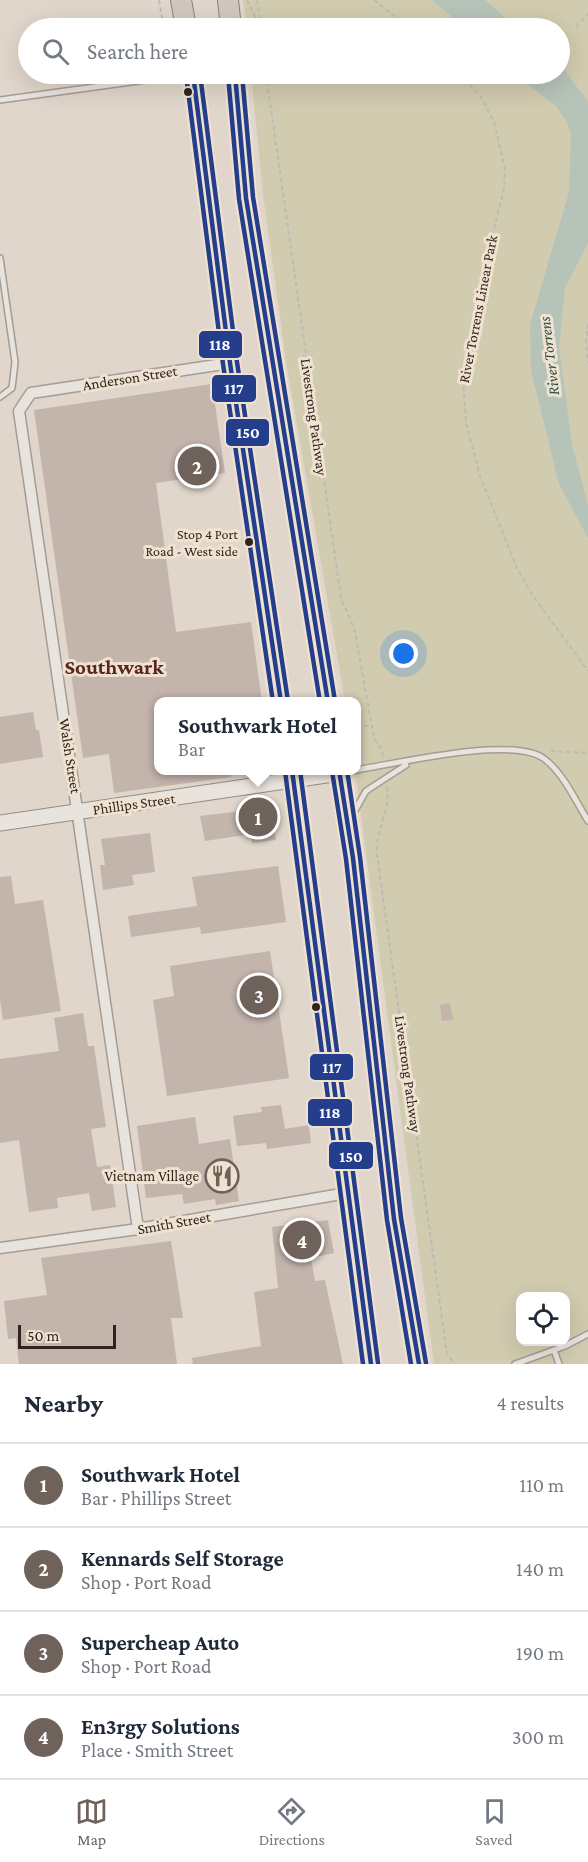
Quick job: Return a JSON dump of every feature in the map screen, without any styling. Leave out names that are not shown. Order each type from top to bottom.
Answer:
[{"type":"highway","points":[[181,0],[184,18]]},
{"type":"highway","points":[[228,0],[230,18]]},
{"type":"highway","points":[[194,84],[230,363],[280,697]]},
{"type":"highway","points":[[236,84],[246,198],[327,697]]},
{"type":"highway","points":[[292,775],[371,1364]]},
{"type":"highway","points":[[340,775],[394,1219],[419,1364]]},
{"type":"street","name":"Anderson Street","points":[[31,393],[230,363]]},
{"type":"street","name":"Walsh Street","points":[[31,393],[19,411],[138,1229]]},
{"type":"street","name":"Phillips Street","points":[[0,823],[292,775]]},
{"type":"street","name":"Smith Street","points":[[0,1248],[138,1229],[347,1193]]},
{"type":"lane","points":[[0,100],[119,84]]},
{"type":"lane","points":[[0,258],[15,362],[12,388],[0,397]]},
{"type":"lane","points":[[361,769],[506,749],[526,751],[541,757],[555,768],[588,821]]},
{"type":"lane","points":[[348,826],[366,790],[397,770],[428,759]]},
{"type":"lane","points":[[515,1364],[554,1350],[588,1334]]},
{"type":"lane","points":[[554,1350],[559,1364]]},
{"type":"path","points":[[159,0],[162,18]]},
{"type":"path","points":[[247,0],[255,18]]},
{"type":"path","points":[[257,0],[259,18]]},
{"type":"path","points":[[374,0],[397,18]]},
{"type":"path","points":[[576,27],[588,14]]},
{"type":"path","name":"Livestrong Pathway","points":[[267,84],[340,598],[355,631],[371,725],[374,738],[382,754]]},
{"type":"path","name":"River Torrens Linear Park","points":[[469,84],[480,95],[494,122],[505,170],[504,189],[483,272],[463,379],[466,423],[480,476],[516,566],[531,593],[588,670]]},
{"type":"path","points":[[588,324],[586,341],[588,363]]},
{"type":"path","points":[[361,727],[371,725]]},
{"type":"path","points":[[541,757],[548,751],[588,753]]},
{"type":"path","name":"Livestrong Pathway","points":[[386,782],[389,800],[376,838],[377,855],[447,1354],[455,1364]]},
{"type":"shaded area","points":[[243,0],[588,0],[588,1364],[434,1364],[356,775],[361,775],[361,697],[344,697],[286,361],[263,194],[252,84],[570,84],[570,18],[246,18]]},
{"type":"water","points":[[432,0],[485,0],[505,18],[453,18]]},
{"type":"water","name":"River Torrens","points":[[570,78],[588,101],[588,243],[565,288],[559,347],[572,445],[588,505],[588,538],[559,484],[531,371],[530,325],[569,192],[571,134],[567,122],[555,105],[527,84],[570,84]]},
{"type":"building","points":[[212,384],[225,473],[156,483],[176,632],[251,622],[261,697],[154,697],[154,775],[231,775],[231,777],[114,793],[109,754],[83,758],[34,410]]},
{"type":"building","points":[[33,712],[36,730],[39,730],[43,757],[0,764],[0,717]]},
{"type":"building","points":[[265,802],[270,806],[276,840],[252,843],[251,834],[205,841],[200,816],[242,811],[241,806]]},
{"type":"building","points":[[150,833],[155,872],[132,875],[134,885],[103,890],[100,865],[105,865],[101,839]]},
{"type":"building","points":[[278,866],[286,922],[201,934],[200,927],[131,937],[128,916],[197,906],[192,877]]},
{"type":"building","points":[[11,876],[15,904],[43,900],[61,1011],[3,1020],[0,1000],[0,877]]},
{"type":"building","points":[[270,951],[289,1078],[167,1096],[153,1000],[174,996],[170,966]]},
{"type":"building","points":[[450,1003],[453,1020],[442,1021],[440,1005]]},
{"type":"building","points":[[83,1013],[88,1046],[94,1046],[106,1127],[91,1129],[97,1167],[110,1165],[116,1207],[92,1211],[89,1193],[57,1198],[58,1208],[29,1212],[19,1140],[0,1143],[0,1059],[59,1051],[54,1018]]},
{"type":"building","points":[[281,1105],[285,1129],[309,1125],[311,1143],[267,1149],[266,1143],[237,1146],[233,1116],[262,1112],[261,1107]]},
{"type":"building","points":[[195,1117],[199,1144],[230,1139],[239,1201],[216,1205],[215,1199],[184,1204],[182,1194],[146,1198],[137,1126]]},
{"type":"building","points":[[328,1220],[334,1253],[311,1258],[315,1281],[325,1280],[343,1364],[193,1364],[192,1358],[261,1346],[254,1292],[278,1288],[272,1227]]},
{"type":"building","points":[[171,1241],[183,1318],[171,1318],[177,1364],[19,1364],[16,1338],[8,1339],[4,1301],[47,1295],[41,1258]]},
{"type":"transit line","name":"118","points":[[187,84],[223,364],[272,697]]},
{"type":"transit line","name":"117","points":[[194,84],[230,363],[280,697]]},
{"type":"transit line","name":"150","points":[[201,84],[237,362],[287,697]]},
{"type":"transit line","name":"118","points":[[229,84],[239,199],[319,697]]},
{"type":"transit line","name":"117","points":[[236,84],[246,198],[327,697]]},
{"type":"transit line","name":"150","points":[[243,84],[253,197],[334,697]]},
{"type":"transit line","name":"118","points":[[286,775],[363,1364]]},
{"type":"transit line","name":"117","points":[[293,775],[371,1364]]},
{"type":"transit line","name":"150","points":[[301,775],[378,1363]]},
{"type":"transit line","name":"118","points":[[333,775],[346,859],[387,1220],[411,1364]]},
{"type":"transit line","name":"117","points":[[340,775],[353,858],[394,1219],[419,1364]]},
{"type":"transit line","name":"150","points":[[348,775],[360,857],[401,1218],[426,1363]]},
{"type":"place","name":"Kennards Self Storage","points":[[197,466]]},
{"type":"place","name":"Stop 4 Port Road - West side","points":[[249,542]]},
{"type":"place","name":"Southwark Hotel","points":[[258,817]]},
{"type":"place","name":"Supercheap Auto","points":[[259,995]]},
{"type":"place","name":"Vietnam Village","points":[[222,1176]]},
{"type":"place","name":"En3rgy Solutions","points":[[302,1240]]},
{"type":"district","name":"Southwark","points":[[114,667]]}]
